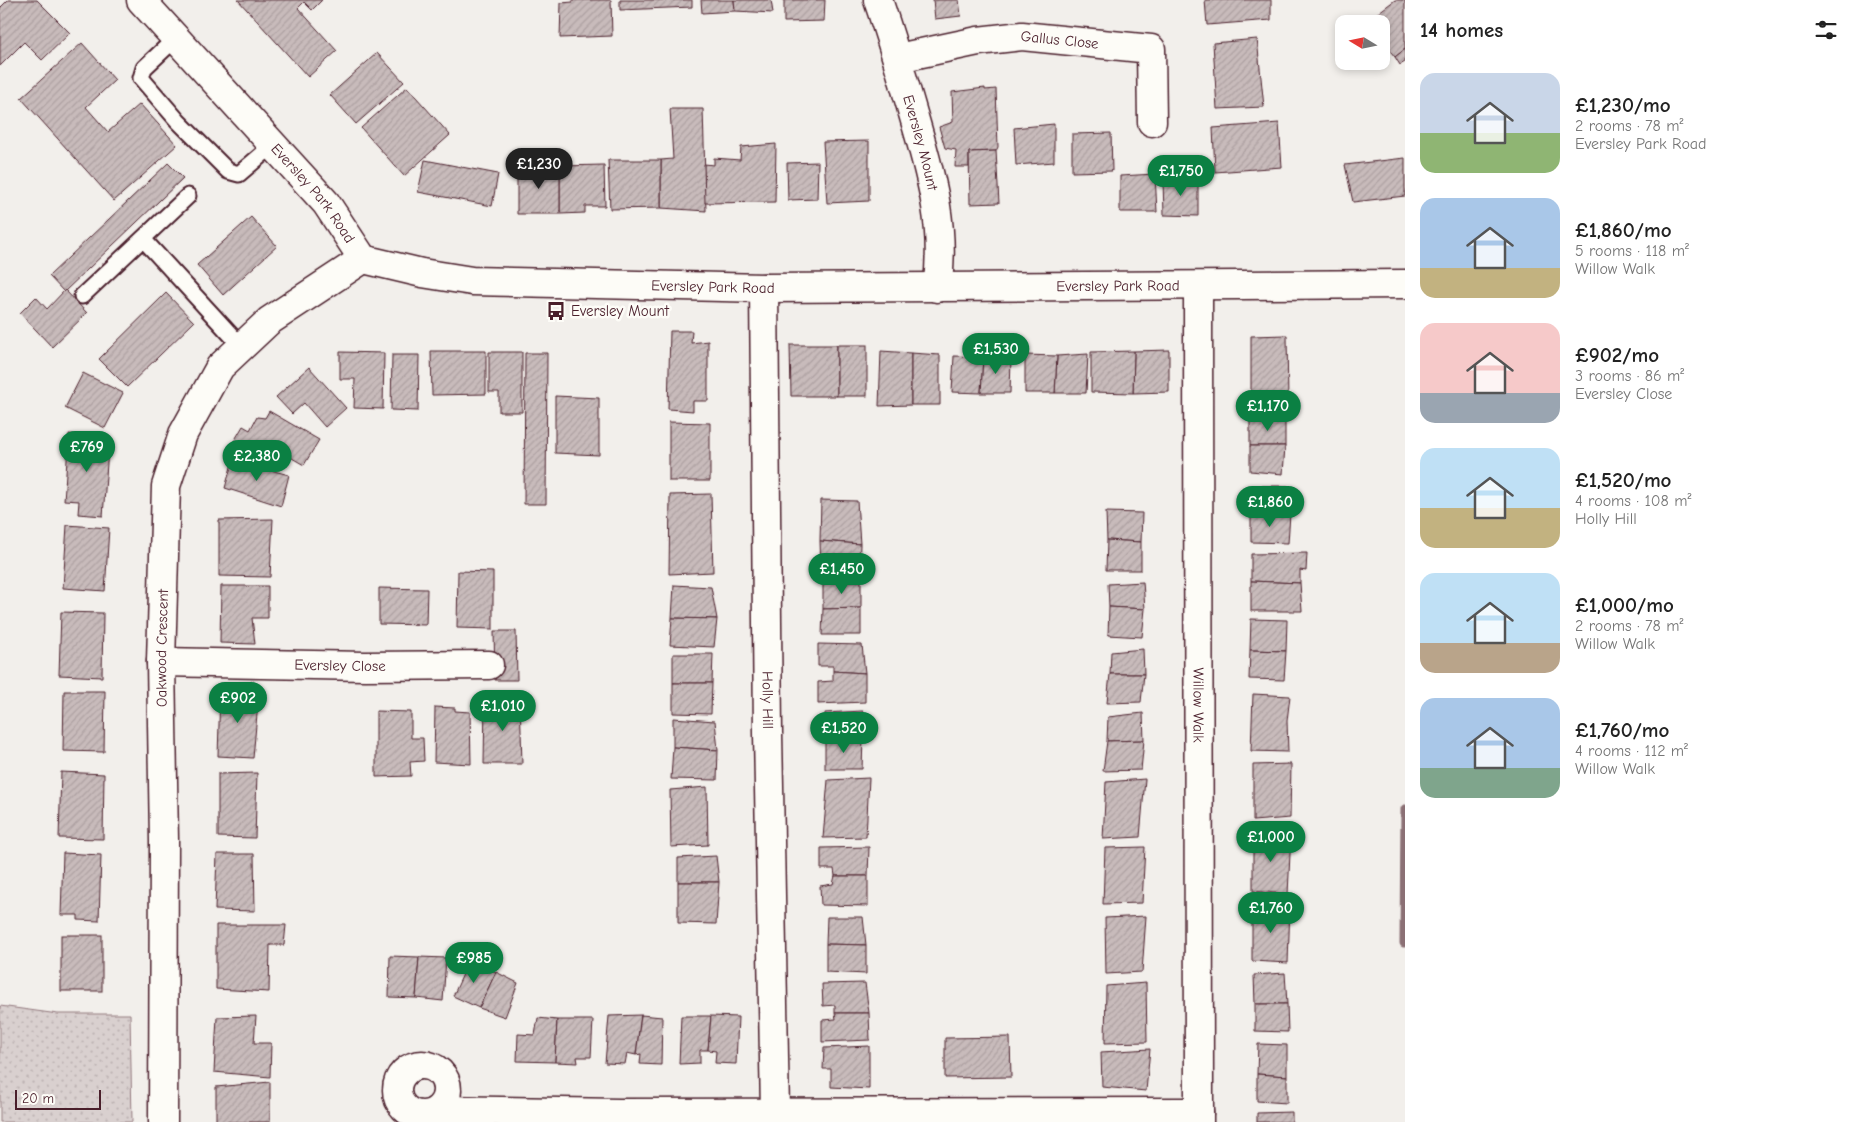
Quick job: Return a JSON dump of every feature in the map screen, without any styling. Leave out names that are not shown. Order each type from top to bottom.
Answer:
[{"type":"street","name":"Eversley Mount","points":[[878,0],[898,58],[936,193],[942,249],[938,288]]},
{"type":"street","name":"Eversley Park Road","points":[[144,1],[326,203],[363,259],[422,273],[472,281],[764,288],[1405,284]]},
{"type":"street","name":"Gallus Close","points":[[898,58],[978,41],[1022,36],[1151,49],[1152,122]]},
{"type":"street","name":"Oakwood Crescent","points":[[163,1122],[164,841],[162,662],[166,486],[183,434],[220,367],[269,321],[363,259]]},
{"type":"street","name":"Willow Walk","points":[[1198,286],[1199,1117]]},
{"type":"street","name":"Holly Hill","points":[[764,288],[768,733],[775,1112]]},
{"type":"street","name":"Eversley Close","points":[[162,662],[366,666],[489,665]]},
{"type":"street","points":[[438,1110],[1199,1117]]},
{"type":"lane","points":[[176,38],[144,68],[141,78],[178,121],[228,172],[239,174],[273,145]]},
{"type":"lane","points":[[82,296],[188,196]]},
{"type":"lane","points":[[143,239],[242,347]]},
{"type":"shaded area","points":[[0,1006],[58,1014],[130,1014],[132,1122],[0,1122]]},
{"type":"building","points":[[8,0],[37,0],[70,33],[42,60],[24,42],[0,66],[0,8]]},
{"type":"building","points":[[238,0],[322,0],[312,10],[304,2],[298,8],[337,51],[308,77]]},
{"type":"building","points":[[573,0],[611,0],[612,36],[560,38],[561,3],[573,2]]},
{"type":"building","points":[[620,0],[692,0],[692,7],[620,10]]},
{"type":"building","points":[[701,0],[734,0],[735,11],[702,13]]},
{"type":"building","points":[[734,0],[771,0],[773,13],[735,11]]},
{"type":"building","points":[[784,0],[825,0],[824,21],[784,22]]},
{"type":"building","points":[[933,0],[959,0],[961,16],[935,19]]},
{"type":"building","points":[[1205,0],[1271,0],[1271,20],[1207,25]]},
{"type":"building","points":[[1395,0],[1405,0],[1405,49],[1395,57],[1390,51],[1390,15],[1375,15]]},
{"type":"building","points":[[1257,39],[1264,107],[1217,109],[1213,43]]},
{"type":"building","points":[[82,43],[115,80],[86,107],[108,132],[140,104],[177,145],[114,201],[21,98]]},
{"type":"building","points":[[1405,49],[1405,62],[1400,65],[1395,57]]},
{"type":"building","points":[[377,53],[404,82],[356,124],[330,95]]},
{"type":"building","points":[[407,87],[450,135],[404,176],[361,128]]},
{"type":"building","points":[[985,88],[985,90],[996,89],[998,147],[996,151],[969,152],[969,167],[955,167],[956,150],[945,148],[939,127],[953,122],[952,92]]},
{"type":"building","points":[[670,109],[703,109],[706,211],[661,208],[661,160],[673,159]]},
{"type":"building","points":[[1279,123],[1282,167],[1215,172],[1213,128]]},
{"type":"building","points":[[1054,124],[1054,162],[1016,165],[1014,128]]},
{"type":"building","points":[[1111,133],[1112,171],[1072,172],[1072,134]]},
{"type":"building","points":[[869,141],[869,201],[827,203],[823,142]]},
{"type":"building","points":[[776,144],[775,202],[705,203],[704,164],[714,165],[714,158],[740,160],[741,147]]},
{"type":"building","points":[[996,151],[999,203],[970,204],[969,152]]},
{"type":"building","points":[[1405,158],[1405,196],[1353,202],[1345,165]]},
{"type":"building","points":[[425,160],[498,174],[492,206],[418,192]]},
{"type":"building","points":[[608,160],[661,160],[661,208],[610,209]]},
{"type":"building","points":[[818,162],[817,199],[788,200],[787,163]]},
{"type":"building","points":[[168,163],[183,178],[64,292],[49,276]]},
{"type":"building","points":[[604,165],[605,206],[585,206],[585,213],[560,214],[560,166]]},
{"type":"building","points":[[560,166],[560,214],[517,214],[517,167]]},
{"type":"building","points":[[1155,174],[1157,212],[1120,212],[1120,176]]},
{"type":"building","points":[[1198,177],[1198,216],[1164,215],[1163,180]]},
{"type":"building","points":[[251,217],[277,246],[223,295],[197,265]]},
{"type":"building","points":[[65,290],[87,313],[52,347],[20,313],[36,297],[47,309]]},
{"type":"building","points":[[166,293],[194,322],[127,387],[99,359]]},
{"type":"building","points":[[670,331],[692,331],[691,343],[708,341],[708,401],[693,401],[693,411],[668,409]]},
{"type":"building","points":[[1287,335],[1288,402],[1251,403],[1251,336]]},
{"type":"building","points":[[790,345],[837,345],[837,396],[791,396]]},
{"type":"building","points":[[837,345],[867,345],[867,396],[837,396]]},
{"type":"building","points":[[1169,350],[1169,392],[1133,393],[1134,351]]},
{"type":"building","points":[[431,351],[486,351],[486,394],[432,395]]},
{"type":"building","points":[[881,351],[911,353],[911,405],[879,406]]},
{"type":"building","points":[[1134,351],[1133,393],[1091,392],[1091,352]]},
{"type":"building","points":[[340,352],[384,353],[383,409],[354,408],[355,379],[340,379]]},
{"type":"building","points":[[489,352],[522,352],[522,412],[499,412],[499,392],[489,392]]},
{"type":"building","points":[[525,353],[547,353],[546,504],[524,504]]},
{"type":"building","points":[[911,353],[940,355],[940,405],[911,405]]},
{"type":"building","points":[[1088,354],[1086,393],[1055,393],[1057,356]]},
{"type":"building","points":[[392,355],[419,355],[418,411],[391,410]]},
{"type":"building","points":[[1025,355],[1057,356],[1055,393],[1025,393]]},
{"type":"building","points":[[954,356],[983,357],[981,393],[952,392]]},
{"type":"building","points":[[983,357],[1011,358],[1010,393],[981,393]]},
{"type":"building","points":[[309,367],[346,408],[325,427],[304,403],[292,414],[276,397]]},
{"type":"building","points":[[83,373],[123,393],[105,428],[65,408]]},
{"type":"building","points":[[555,396],[599,398],[599,455],[555,453]]},
{"type":"building","points":[[269,411],[319,440],[304,465],[273,447],[265,461],[233,443],[243,426],[250,430],[257,417],[265,418]]},
{"type":"building","points":[[1250,417],[1285,417],[1285,446],[1250,446]]},
{"type":"building","points":[[669,422],[710,423],[710,481],[669,481]]},
{"type":"building","points":[[69,434],[109,437],[103,516],[78,514],[79,501],[64,500]]},
{"type":"building","points":[[1250,446],[1285,446],[1283,474],[1250,471]]},
{"type":"building","points":[[233,460],[289,475],[281,506],[225,488]]},
{"type":"building","points":[[1251,486],[1288,486],[1290,514],[1251,513]]},
{"type":"building","points":[[711,494],[713,572],[669,574],[670,495]]},
{"type":"building","points":[[821,500],[857,501],[860,544],[820,541]]},
{"type":"building","points":[[1106,512],[1142,513],[1141,542],[1107,540]]},
{"type":"building","points":[[1251,513],[1290,514],[1288,543],[1251,542]]},
{"type":"building","points":[[273,519],[270,577],[219,576],[219,520]]},
{"type":"building","points":[[67,525],[109,528],[105,591],[63,588]]},
{"type":"building","points":[[1107,540],[1141,542],[1141,570],[1106,570]]},
{"type":"building","points":[[820,541],[860,544],[859,572],[821,571]]},
{"type":"building","points":[[1307,553],[1306,571],[1300,570],[1300,583],[1251,581],[1251,554]]},
{"type":"building","points":[[458,571],[493,572],[493,629],[457,628]]},
{"type":"building","points":[[823,581],[861,581],[861,608],[823,609]]},
{"type":"building","points":[[1251,581],[1300,583],[1302,611],[1251,611]]},
{"type":"building","points":[[1143,582],[1145,609],[1109,607],[1108,584]]},
{"type":"building","points":[[674,585],[711,587],[717,619],[672,618]]},
{"type":"building","points":[[221,586],[268,586],[268,618],[252,618],[255,644],[220,643]]},
{"type":"building","points":[[379,588],[427,589],[426,625],[379,624]]},
{"type":"building","points":[[1109,607],[1145,609],[1142,637],[1108,635]]},
{"type":"building","points":[[861,608],[861,635],[822,635],[823,609]]},
{"type":"building","points":[[61,612],[103,613],[102,677],[59,675]]},
{"type":"building","points":[[672,618],[717,619],[714,647],[670,645]]},
{"type":"building","points":[[1251,619],[1287,620],[1286,651],[1250,650]]},
{"type":"building","points":[[494,631],[516,631],[517,680],[495,680]]},
{"type":"building","points":[[818,644],[862,645],[865,673],[833,671],[833,666],[818,666]]},
{"type":"building","points":[[1143,649],[1144,674],[1110,674],[1111,652]]},
{"type":"building","points":[[1250,650],[1286,651],[1284,680],[1249,679]]},
{"type":"building","points":[[673,654],[713,654],[712,683],[673,683]]},
{"type":"building","points":[[833,671],[865,673],[865,702],[818,704],[818,682],[833,681]]},
{"type":"building","points":[[1110,674],[1144,674],[1141,702],[1107,703]]},
{"type":"building","points":[[673,683],[712,683],[711,714],[673,713]]},
{"type":"building","points":[[64,691],[105,691],[104,752],[63,751]]},
{"type":"building","points":[[220,692],[259,692],[253,758],[218,756]]},
{"type":"building","points":[[1253,694],[1290,696],[1287,721],[1288,752],[1251,751]]},
{"type":"building","points":[[485,699],[520,699],[522,764],[484,764]]},
{"type":"building","points":[[435,707],[455,708],[455,711],[470,712],[471,764],[434,762]]},
{"type":"building","points":[[376,711],[411,712],[411,738],[423,738],[424,761],[410,762],[411,776],[376,777]]},
{"type":"building","points":[[863,711],[863,738],[825,741],[825,713]]},
{"type":"building","points":[[1143,713],[1144,740],[1107,741],[1108,717]]},
{"type":"building","points":[[673,718],[715,721],[718,750],[673,747]]},
{"type":"building","points":[[863,738],[862,769],[825,769],[825,741]]},
{"type":"building","points":[[1144,740],[1141,770],[1103,771],[1107,741]]},
{"type":"building","points":[[673,747],[718,750],[717,780],[671,779]]},
{"type":"building","points":[[1291,764],[1290,818],[1253,821],[1253,765]]},
{"type":"building","points":[[61,772],[104,774],[103,839],[59,838]]},
{"type":"building","points":[[257,773],[255,838],[218,837],[218,774]]},
{"type":"building","points":[[869,778],[866,837],[823,838],[828,780]]},
{"type":"building","points":[[1145,779],[1140,837],[1103,839],[1106,782]]},
{"type":"building","points":[[707,787],[708,845],[671,847],[670,790]]},
{"type":"building","points":[[1253,833],[1291,834],[1288,894],[1253,891]]},
{"type":"building","points":[[869,847],[868,876],[835,876],[834,869],[821,869],[821,848]]},
{"type":"building","points":[[1145,847],[1142,903],[1103,904],[1105,848]]},
{"type":"building","points":[[63,853],[101,855],[99,921],[78,920],[78,915],[61,915]]},
{"type":"building","points":[[217,854],[254,854],[255,911],[215,910]]},
{"type":"building","points":[[716,856],[719,882],[678,882],[678,858]]},
{"type":"building","points":[[835,876],[868,876],[868,906],[821,905],[820,886],[833,884]]},
{"type":"building","points":[[678,882],[719,882],[716,924],[678,923]]},
{"type":"building","points":[[1252,906],[1290,906],[1288,963],[1252,961]]},
{"type":"building","points":[[1146,916],[1142,972],[1106,974],[1105,918]]},
{"type":"building","points":[[827,917],[863,917],[866,945],[826,944]]},
{"type":"building","points":[[216,925],[286,925],[284,945],[270,945],[269,992],[216,989]]},
{"type":"building","points":[[61,935],[102,935],[102,991],[61,991]]},
{"type":"building","points":[[826,944],[866,945],[866,974],[826,972]]},
{"type":"building","points":[[390,956],[419,957],[416,998],[389,997]]},
{"type":"building","points":[[419,957],[446,958],[443,1001],[416,998]]},
{"type":"building","points":[[469,961],[496,972],[479,1008],[453,996]]},
{"type":"building","points":[[496,972],[518,983],[505,1017],[479,1008]]},
{"type":"building","points":[[1285,973],[1287,1004],[1255,1004],[1254,975]]},
{"type":"building","points":[[865,983],[869,1013],[835,1013],[835,1005],[823,1006],[822,984]]},
{"type":"building","points":[[1146,983],[1147,1042],[1105,1043],[1106,986]]},
{"type":"building","points":[[1255,1004],[1287,1004],[1288,1032],[1255,1031]]},
{"type":"building","points":[[835,1013],[869,1013],[870,1040],[822,1042],[822,1020],[836,1019]]},
{"type":"building","points":[[641,1015],[636,1055],[627,1053],[625,1064],[605,1063],[609,1016]]},
{"type":"building","points":[[641,1015],[662,1017],[661,1065],[640,1064],[641,1054],[636,1055]]},
{"type":"building","points":[[256,1016],[254,1043],[271,1043],[270,1077],[214,1072],[217,1017]]},
{"type":"building","points":[[681,1016],[711,1016],[708,1050],[700,1050],[700,1063],[679,1064]]},
{"type":"building","points":[[711,1016],[738,1017],[736,1064],[715,1063],[716,1051],[708,1050]]},
{"type":"building","points":[[538,1018],[557,1020],[555,1062],[517,1061],[518,1034],[535,1035]]},
{"type":"building","points":[[557,1020],[593,1020],[591,1057],[577,1057],[578,1063],[555,1062]]},
{"type":"building","points":[[1010,1037],[1011,1077],[945,1078],[945,1038]]},
{"type":"building","points":[[1258,1044],[1287,1045],[1287,1076],[1257,1074]]},
{"type":"building","points":[[869,1046],[869,1089],[831,1087],[831,1069],[823,1069],[824,1048]]},
{"type":"building","points":[[1150,1049],[1146,1091],[1102,1087],[1101,1052]]},
{"type":"building","points":[[1257,1074],[1287,1076],[1287,1103],[1257,1101]]},
{"type":"building","points":[[270,1082],[270,1122],[216,1122],[216,1087]]},
{"type":"building","points":[[1292,1112],[1292,1122],[1257,1122],[1257,1113]]},
{"type":"waterway","points":[[1404,943],[1405,809]]},
{"type":"place","name":"Eversley Mount","points":[[556,311]]}]
